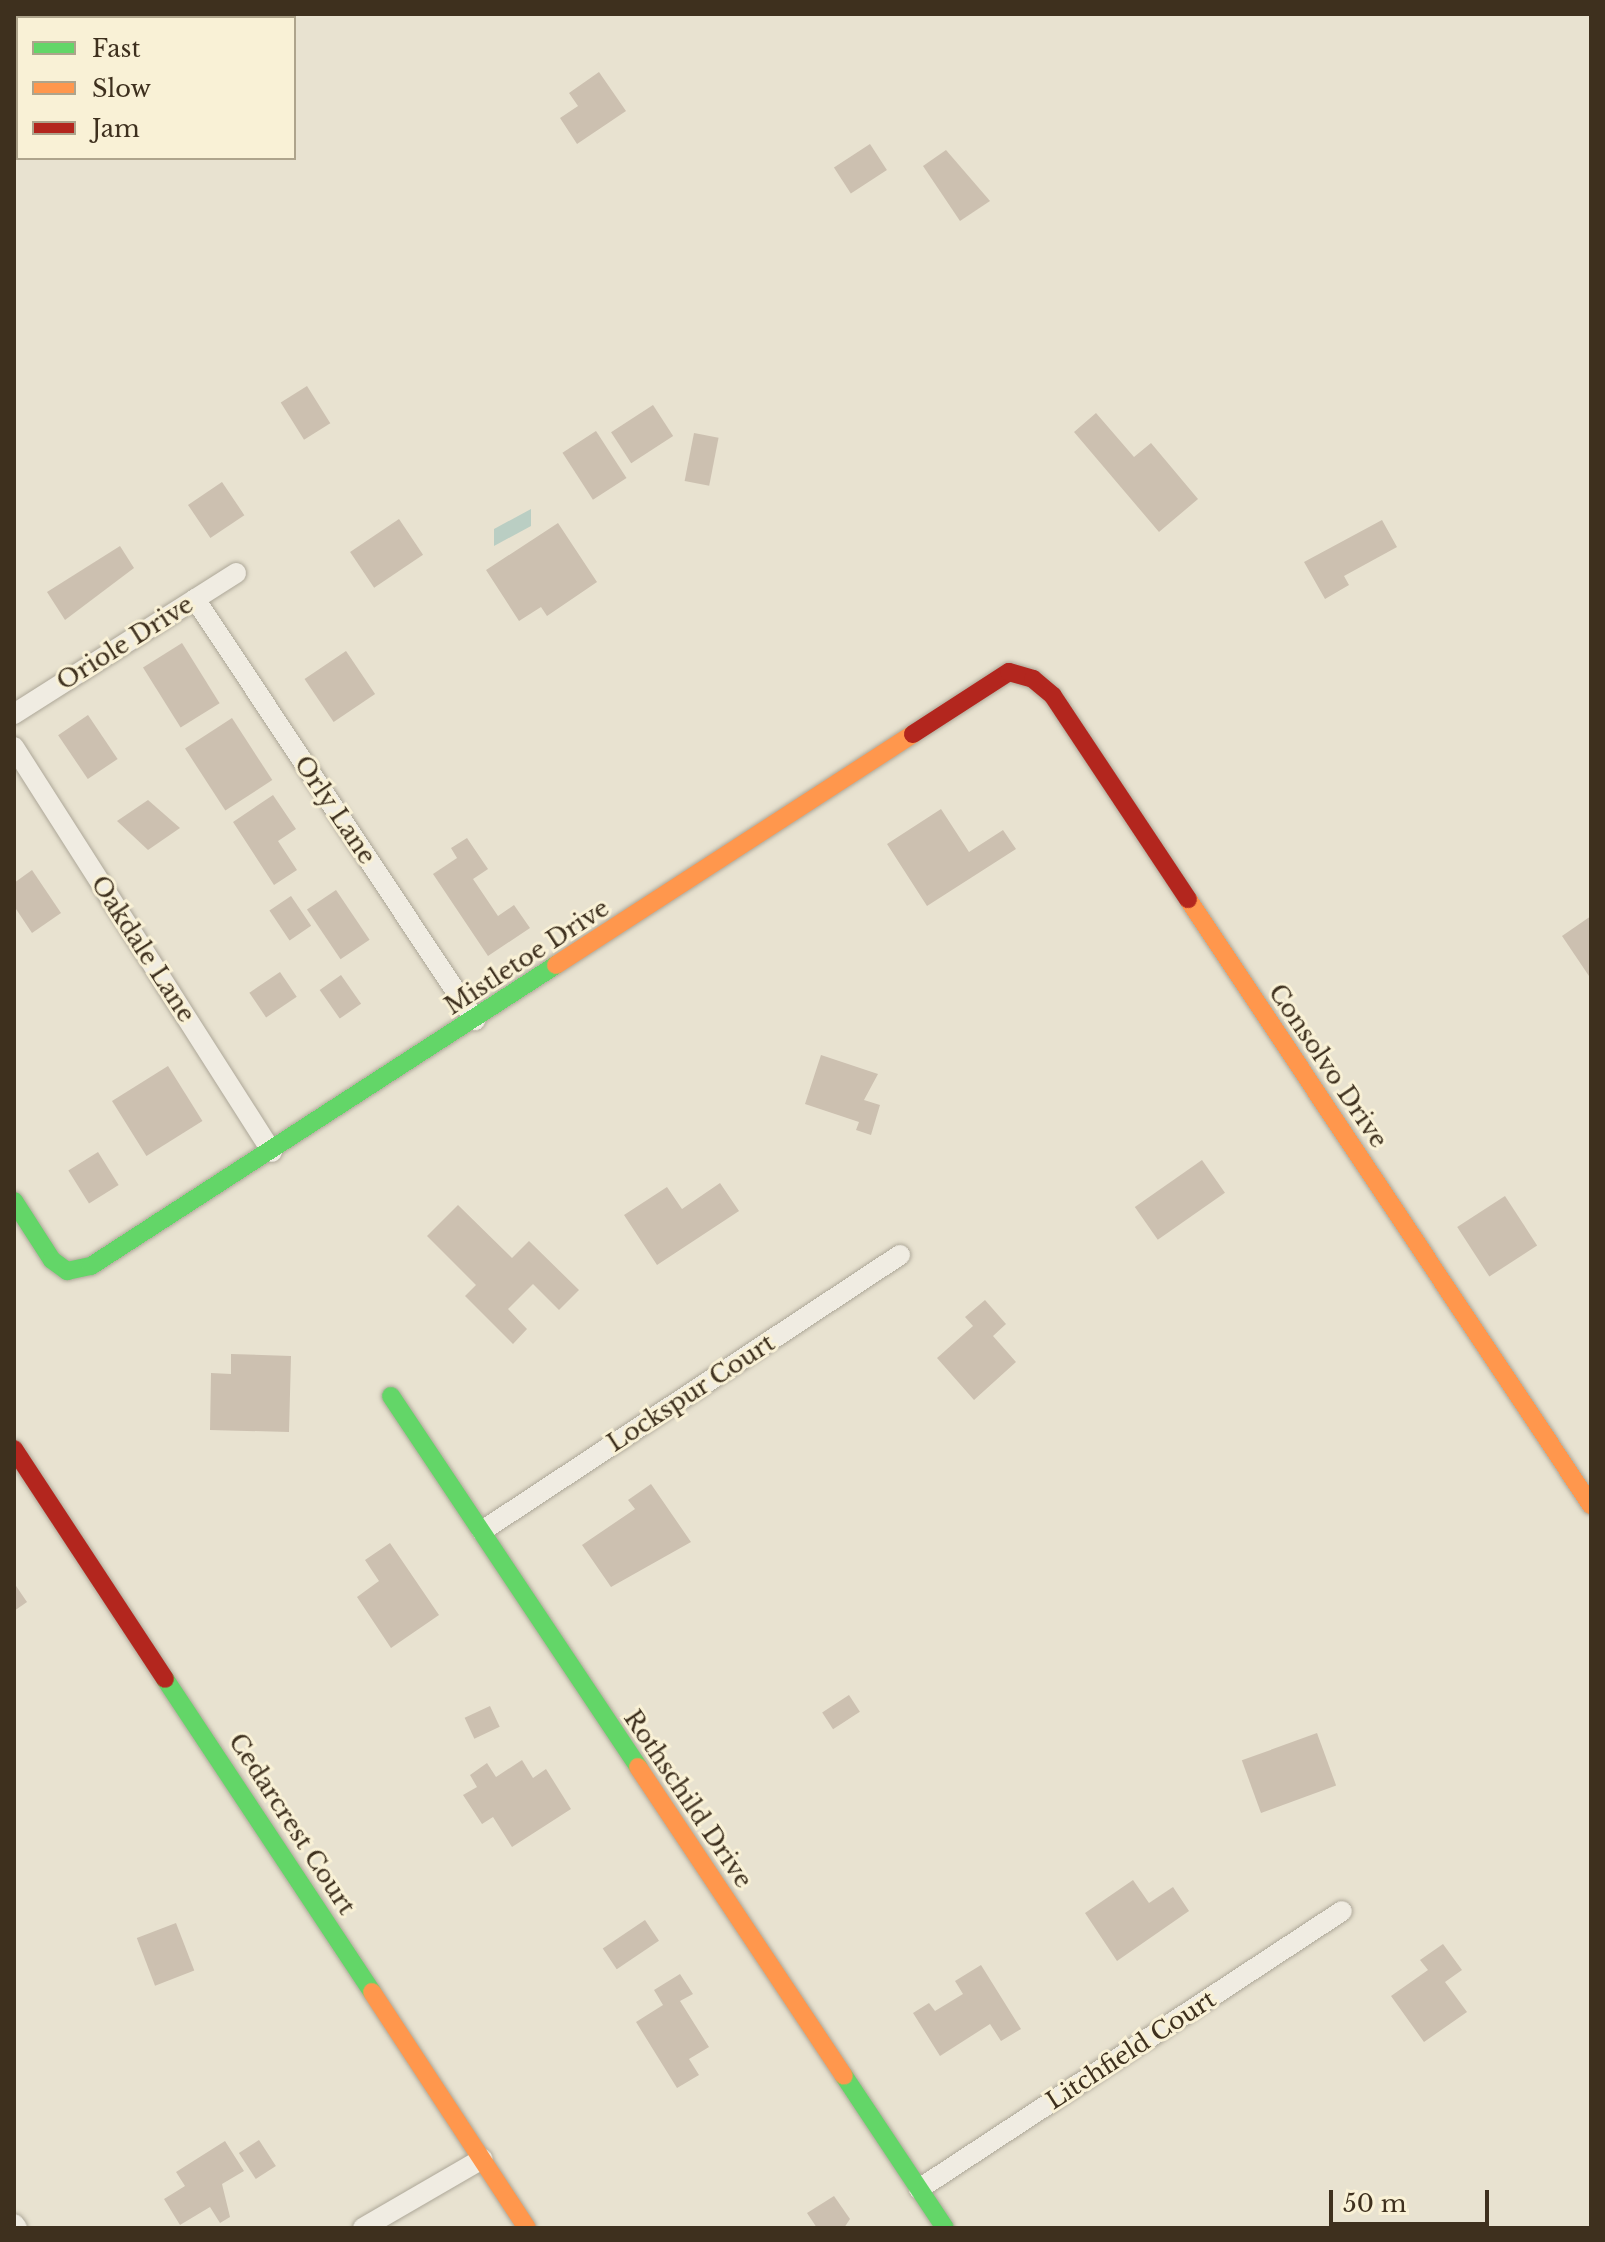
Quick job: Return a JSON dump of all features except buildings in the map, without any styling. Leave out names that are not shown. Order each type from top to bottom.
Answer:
[{"type":"street","name":"Oriole Drive","points":[[14,714],[236,573]]},
{"type":"street","name":"Orly Lane","points":[[195,599],[475,1020]]},
{"type":"street","name":"Mistletoe Drive","points":[[14,1201],[67,1271],[91,1266],[272,1152],[1009,672]]},
{"type":"street","name":"Consolvo Drive","points":[[1009,672],[1033,679],[1053,696],[1591,1505]]},
{"type":"street","name":"Oakdale Lane","points":[[14,747],[272,1152]]},
{"type":"street","name":"Lockspur Court","points":[[482,1531],[900,1255]]},
{"type":"street","name":"Rothschild Drive","points":[[391,1396],[945,2228]]},
{"type":"street","name":"Cedarcrest Court","points":[[14,1449],[527,2228]]},
{"type":"street","name":"Litchfield Court","points":[[919,2189],[1342,1911]]},
{"type":"street","points":[[363,2228],[482,2159]]},
{"type":"shaded area","points":[[531,509],[531,526],[494,546],[494,529]]},
{"type":"traffic: fast","points":[[14,1201],[52,1260],[67,1271],[91,1266],[556,965]]},
{"type":"traffic: fast","points":[[391,1396],[638,1767]]},
{"type":"traffic: fast","points":[[165,1679],[372,1992]]},
{"type":"traffic: fast","points":[[844,2076],[945,2228]]},
{"type":"traffic: slow","points":[[556,965],[913,734]]},
{"type":"traffic: slow","points":[[1188,899],[1591,1505]]},
{"type":"traffic: slow","points":[[638,1767],[844,2076]]},
{"type":"traffic: slow","points":[[372,1992],[527,2228]]},
{"type":"traffic: jam","points":[[913,734],[1009,672],[1033,679],[1053,696],[1188,899]]},
{"type":"traffic: jam","points":[[14,1449],[165,1679]]}]
